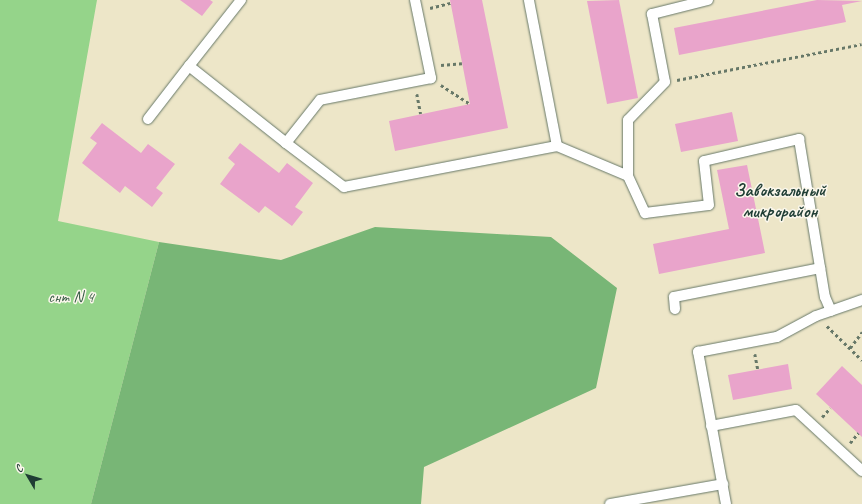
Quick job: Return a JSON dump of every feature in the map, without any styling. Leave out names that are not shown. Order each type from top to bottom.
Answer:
[{"type":"lane","points":[[148,119],[241,0]]},
{"type":"lane","points":[[286,142],[320,100],[431,78],[415,0]]},
{"type":"lane","points":[[529,0],[557,146]]},
{"type":"lane","points":[[708,0],[652,14],[665,82],[628,120],[628,176],[645,213],[709,205],[704,161],[800,139],[820,268],[831,311]]},
{"type":"lane","points":[[189,66],[344,187],[557,146],[628,176]]},
{"type":"lane","points":[[675,309],[674,297],[820,268]]},
{"type":"lane","points":[[726,504],[698,352],[777,337],[816,316],[862,300]]},
{"type":"lane","points":[[711,426],[796,410],[862,471]]},
{"type":"lane","points":[[610,504],[722,484]]},
{"type":"path","points":[[417,10],[450,3]]},
{"type":"path","points":[[665,82],[862,44]]},
{"type":"path","points":[[429,67],[462,63]]},
{"type":"path","points":[[431,78],[470,104]]},
{"type":"path","points":[[414,82],[421,114]]},
{"type":"path","points":[[816,316],[862,360]]},
{"type":"path","points":[[850,348],[862,332]]},
{"type":"green space","name":"снт N 4","points":[[0,0],[97,0],[58,221],[159,242],[91,504],[0,504]]},
{"type":"green space","points":[[375,227],[551,237],[617,288],[596,388],[424,467],[421,504],[91,504],[159,242],[281,260]]},
{"type":"building","points":[[180,0],[210,0],[213,2],[202,16]]},
{"type":"building","points":[[450,0],[482,0],[508,128],[395,151],[389,121],[470,104]]},
{"type":"building","points":[[619,0],[638,98],[607,104],[587,1]]},
{"type":"building","points":[[817,0],[862,1],[842,5],[846,22],[679,55],[674,28]]},
{"type":"building","points":[[732,112],[738,141],[681,152],[675,124]]},
{"type":"building","points":[[102,123],[141,153],[148,144],[175,164],[156,188],[163,193],[152,207],[125,186],[120,193],[82,163],[97,143],[90,138]]},
{"type":"building","points":[[240,143],[279,173],[287,163],[313,183],[295,207],[303,212],[292,226],[265,206],[259,213],[220,184],[235,164],[228,158]]},
{"type":"building","points":[[747,165],[765,253],[659,274],[653,244],[729,229],[717,170]]},
{"type":"building","points":[[788,364],[792,389],[733,400],[728,375]]},
{"type":"building","points":[[842,366],[862,385],[862,437],[816,394]]},
{"type":"district","name":"Завокзальный микрорайон","points":[[780,201]]}]
